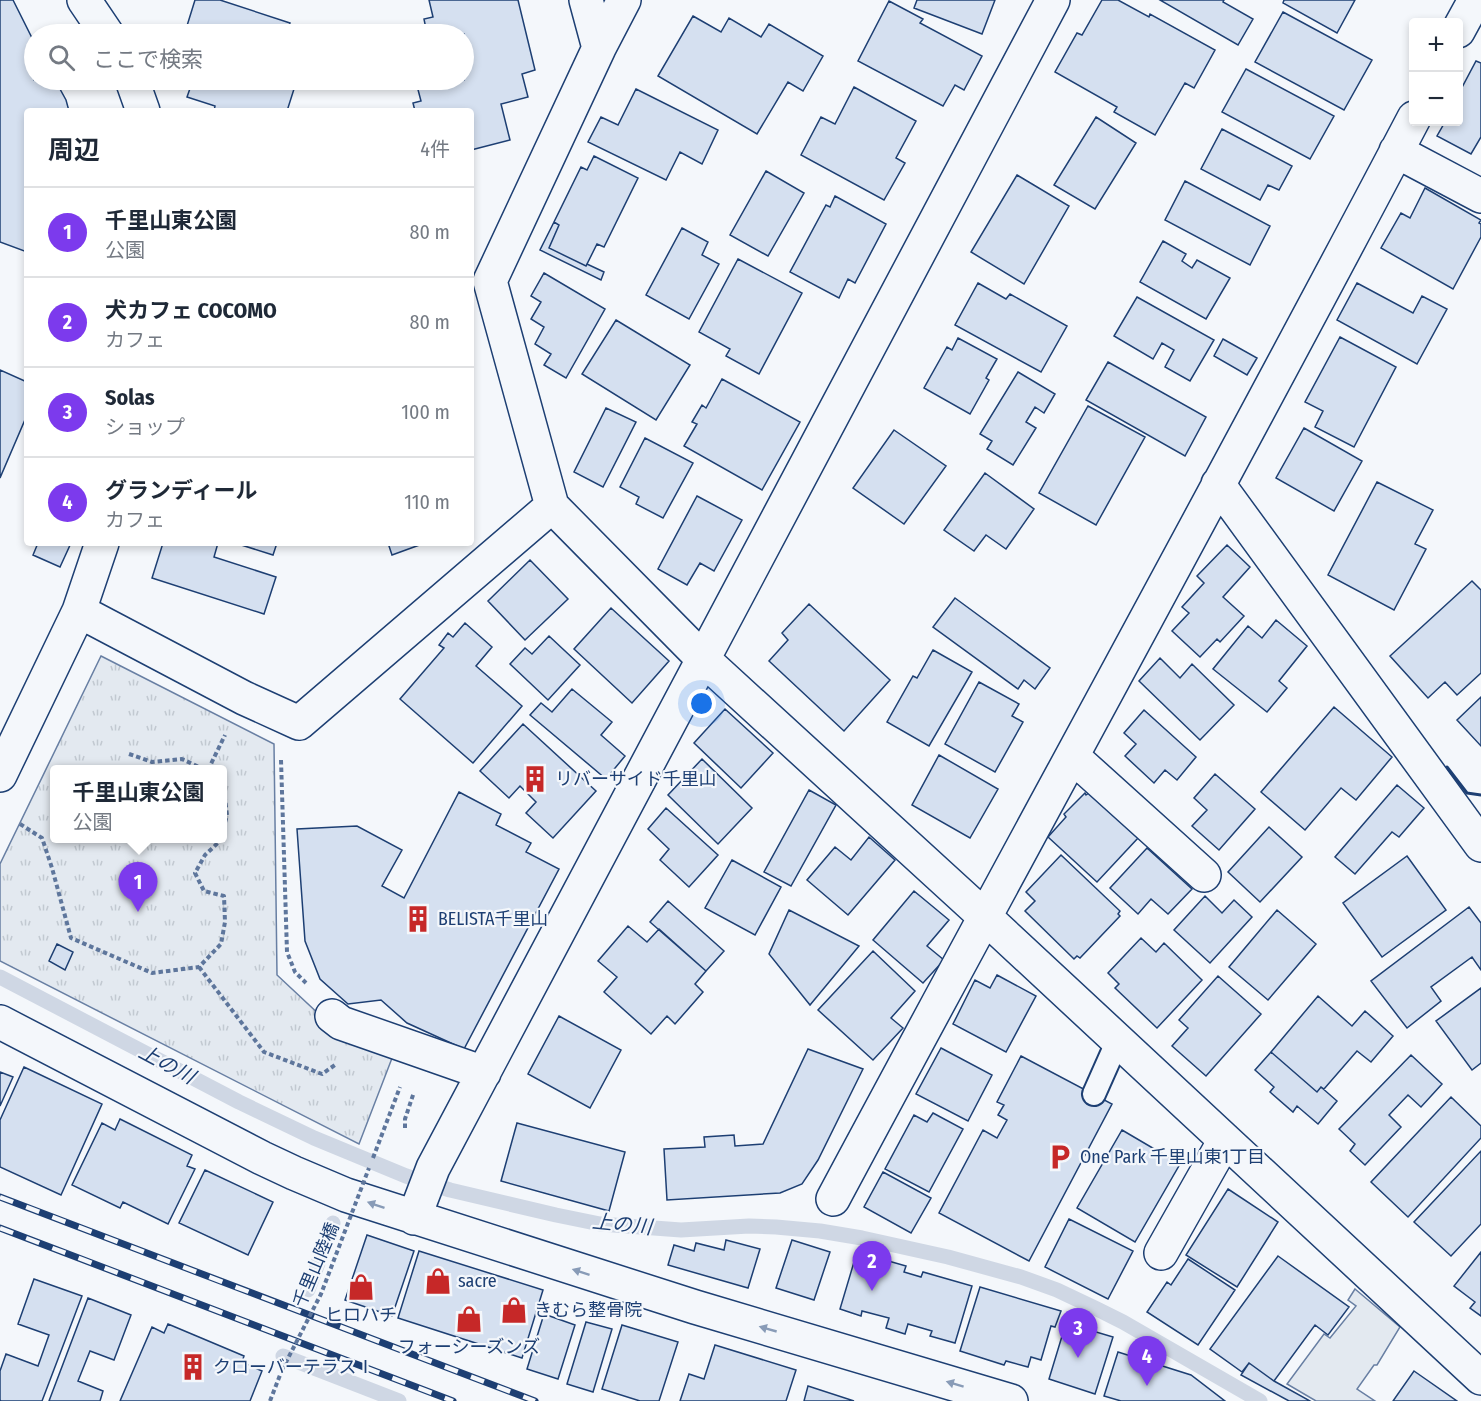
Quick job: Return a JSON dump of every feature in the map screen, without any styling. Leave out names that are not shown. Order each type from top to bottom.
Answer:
[{"type":"street","points":[[84,0],[100,24]]},
{"type":"street","points":[[586,0],[599,48]]},
{"type":"street","points":[[624,0],[599,48],[490,281],[552,506],[703,659],[984,916],[1481,1378]]},
{"type":"street","points":[[418,1208],[433,1168],[1053,0]]},
{"type":"street","points":[[1463,22],[1475,0]]},
{"type":"street","points":[[136,90],[142,108]]},
{"type":"street","points":[[833,1199],[1409,125]]},
{"type":"street","points":[[1396,151],[1481,196]]},
{"type":"street","points":[[1218,484],[1481,845]]},
{"type":"street","points":[[80,611],[244,698],[299,723],[552,506]]},
{"type":"street","points":[[0,775],[80,611],[101,546]]},
{"type":"street","points":[[1072,756],[1204,875]]},
{"type":"street","points":[[332,1016],[341,1023],[484,1072]]},
{"type":"street","points":[[0,1022],[214,1133],[294,1173],[346,1195],[418,1208],[695,1308],[1011,1401]]},
{"type":"street","points":[[1161,1253],[1225,1140]]},
{"type":"lane","points":[[1094,1094],[1118,1040]]},
{"type":"path","points":[[129,754],[152,762],[182,759],[195,765]]},
{"type":"path","points":[[281,779],[286,952],[295,972],[311,987],[332,1016]]},
{"type":"path","points":[[20,824],[42,838],[71,938],[152,973],[199,967],[221,944],[225,922],[224,896],[204,891],[195,873],[205,855],[218,843]]},
{"type":"path","points":[[199,967],[264,1052],[322,1074],[372,1033]]},
{"type":"path","name":"千里山陸橋","points":[[270,1401],[282,1370],[321,1294],[402,1080]]},
{"type":"path","points":[[405,1119],[416,1085]]},
{"type":"green space","points":[[101,656],[274,744],[277,975],[338,1032],[394,1053],[359,1144],[0,961],[0,864]]},
{"type":"green space","points":[[1355,1289],[1400,1327],[1377,1365],[1374,1365],[1357,1389],[1375,1401],[1316,1401],[1287,1384],[1324,1334],[1330,1338],[1356,1306],[1348,1300]]},
{"type":"building","points":[[0,0],[13,0],[25,24],[24,90],[60,90],[68,108],[24,108],[24,251],[0,242]]},
{"type":"building","points":[[195,0],[220,0],[290,23],[290,24],[188,24]]},
{"type":"building","points":[[429,0],[518,0],[535,70],[522,74],[528,97],[501,104],[510,140],[474,149],[474,108],[414,108],[413,103],[421,101],[418,90],[474,90],[474,24],[425,24],[424,19],[433,17]]},
{"type":"building","points":[[917,0],[995,0],[982,34],[914,8]]},
{"type":"building","points":[[1102,0],[1118,0],[1149,17],[1150,14],[1215,50],[1194,88],[1185,83],[1155,135],[1114,112],[1117,107],[1055,72],[1077,33],[1082,35]]},
{"type":"building","points":[[1160,0],[1224,0],[1223,2],[1253,19],[1238,45]]},
{"type":"building","points":[[1284,0],[1355,0],[1337,33],[1283,3]]},
{"type":"building","points":[[889,1],[923,19],[920,23],[982,56],[964,90],[955,85],[943,106],[858,61]]},
{"type":"building","points":[[1283,12],[1372,60],[1344,110],[1255,62]]},
{"type":"building","points":[[693,16],[721,32],[729,18],[761,37],[769,24],[823,56],[803,91],[788,82],[757,134],[658,76]]},
{"type":"building","points":[[1476,61],[1481,63],[1481,137],[1471,154],[1437,136],[1443,126],[1463,126],[1463,86]]},
{"type":"building","points":[[1246,69],[1334,116],[1310,159],[1222,112]]},
{"type":"building","points":[[854,87],[916,121],[896,158],[905,163],[884,200],[801,155],[821,117],[835,124]]},
{"type":"building","points":[[636,89],[718,130],[702,164],[680,152],[666,180],[588,142],[601,117],[618,125]]},
{"type":"building","points":[[189,90],[294,90],[288,108],[215,108],[215,106],[187,97]]},
{"type":"building","points":[[1096,117],[1136,143],[1095,209],[1054,185]]},
{"type":"building","points":[[1222,129],[1292,166],[1279,190],[1268,185],[1260,200],[1201,169]]},
{"type":"building","points":[[594,156],[638,178],[604,247],[597,244],[586,266],[549,248],[559,225],[554,222],[581,167],[587,170]]},
{"type":"building","points":[[766,171],[804,193],[768,256],[730,235]]},
{"type":"building","points":[[1017,175],[1069,206],[1024,284],[971,252]]},
{"type":"building","points":[[1185,181],[1270,226],[1250,265],[1165,220]]},
{"type":"building","points":[[1425,188],[1481,220],[1479,223],[1481,224],[1481,237],[1453,289],[1381,248],[1401,213],[1410,218]]},
{"type":"building","points":[[835,196],[886,224],[855,283],[848,279],[839,298],[790,272],[826,205],[830,207]]},
{"type":"building","points":[[554,222],[559,225],[549,248],[604,272],[601,280],[540,250]]},
{"type":"building","points":[[682,228],[708,242],[702,255],[719,264],[689,319],[646,295]]},
{"type":"building","points":[[1163,241],[1186,254],[1182,261],[1192,268],[1197,260],[1230,278],[1206,319],[1140,282]]},
{"type":"building","points":[[738,259],[802,293],[759,374],[726,356],[730,349],[699,332]]},
{"type":"building","points":[[544,273],[605,309],[566,378],[544,365],[551,354],[535,344],[544,327],[531,319],[541,302],[531,296]]},
{"type":"building","points":[[978,283],[1006,299],[1010,294],[1067,326],[1041,372],[955,325]]},
{"type":"building","points":[[1357,283],[1413,313],[1422,296],[1447,309],[1417,364],[1337,320]]},
{"type":"building","points":[[1137,297],[1214,340],[1190,381],[1165,367],[1174,350],[1162,343],[1153,359],[1114,336]]},
{"type":"building","points":[[616,320],[690,365],[656,420],[582,374]]},
{"type":"building","points":[[1340,337],[1396,367],[1354,447],[1315,427],[1323,411],[1305,402]]},
{"type":"building","points":[[958,338],[997,359],[986,378],[989,380],[970,414],[924,388],[947,347],[952,350]]},
{"type":"building","points":[[1223,339],[1257,358],[1247,375],[1214,356]]},
{"type":"building","points":[[1108,362],[1206,417],[1185,456],[1086,400]]},
{"type":"building","points":[[0,370],[24,381],[24,422],[0,478]]},
{"type":"building","points":[[1018,372],[1055,394],[1044,413],[1035,407],[1026,422],[1036,428],[1013,465],[987,449],[992,441],[980,434]]},
{"type":"building","points":[[722,379],[800,422],[762,490],[684,446],[697,424],[692,422],[702,405],[706,408]]},
{"type":"building","points":[[1088,406],[1145,437],[1096,525],[1039,493]]},
{"type":"building","points":[[606,408],[636,422],[603,487],[574,472]]},
{"type":"building","points":[[1304,428],[1362,461],[1334,511],[1276,478]]},
{"type":"building","points":[[894,430],[946,466],[904,524],[853,488]]},
{"type":"building","points":[[645,438],[693,463],[663,518],[636,504],[639,497],[620,487]]},
{"type":"building","points":[[985,473],[1034,509],[1006,549],[986,535],[974,551],[944,530]]},
{"type":"building","points":[[1377,482],[1433,510],[1415,544],[1426,549],[1394,610],[1328,575]]},
{"type":"building","points":[[697,496],[742,520],[714,571],[700,563],[687,585],[658,569]]},
{"type":"building","points":[[1227,545],[1250,567],[1223,597],[1244,616],[1220,642],[1217,639],[1200,657],[1172,631],[1189,613],[1182,607],[1204,583],[1197,576]]},
{"type":"building","points":[[37,546],[70,546],[60,567],[33,555]]},
{"type":"building","points":[[162,546],[217,546],[214,557],[276,577],[264,614],[152,578]]},
{"type":"building","points":[[244,546],[276,546],[273,555]]},
{"type":"building","points":[[389,546],[417,546],[392,555]]},
{"type":"building","points":[[530,560],[568,599],[525,640],[488,601]]},
{"type":"building","points":[[1472,581],[1481,590],[1481,673],[1457,695],[1445,682],[1428,698],[1390,656]]},
{"type":"building","points":[[955,598],[1050,668],[1035,689],[1024,680],[1018,689],[933,627]]},
{"type":"building","points":[[809,604],[890,680],[844,731],[769,661],[788,640],[782,633]]},
{"type":"building","points":[[611,608],[669,661],[632,703],[574,649]]},
{"type":"building","points":[[1276,620],[1307,646],[1279,681],[1287,688],[1267,712],[1213,669],[1248,626],[1262,638]]},
{"type":"building","points":[[465,623],[492,647],[476,666],[522,706],[473,763],[400,699],[444,648],[439,645],[448,633],[453,637]]},
{"type":"building","points":[[549,636],[580,665],[548,700],[510,664],[525,648],[532,654]]},
{"type":"building","points":[[933,650],[972,672],[929,746],[887,722],[913,676],[917,678]]},
{"type":"building","points":[[1160,658],[1180,678],[1192,664],[1234,705],[1200,740],[1139,681]]},
{"type":"building","points":[[979,682],[1019,704],[1012,716],[1023,722],[995,772],[945,744]]},
{"type":"building","points":[[572,689],[612,722],[601,735],[625,756],[606,779],[530,715],[541,703],[552,712]]},
{"type":"building","points":[[1481,697],[1481,746],[1457,720]]},
{"type":"building","points":[[1334,707],[1392,757],[1356,800],[1341,788],[1305,830],[1261,792]]},
{"type":"building","points":[[725,709],[773,753],[741,788],[694,743]]},
{"type":"building","points":[[1144,710],[1196,757],[1177,780],[1165,770],[1154,783],[1125,756],[1136,744],[1124,733]]},
{"type":"building","name":"リバーサイド千里山","points":[[523,724],[596,791],[553,838],[526,813],[536,802],[520,786],[509,798],[480,771]]},
{"type":"building","points":[[939,755],[998,789],[970,838],[912,805]]},
{"type":"building","points":[[702,759],[752,808],[718,844],[668,795]]},
{"type":"building","points":[[1215,774],[1255,809],[1219,850],[1192,826],[1207,810],[1194,798]]},
{"type":"building","points":[[1397,785],[1424,808],[1399,837],[1392,832],[1355,874],[1335,857]]},
{"type":"building","points":[[809,790],[836,805],[791,886],[764,872]]},
{"type":"building","name":"BELISTA千里山","points":[[459,792],[501,814],[496,825],[531,843],[526,852],[559,869],[464,1049],[407,1023],[381,1000],[348,1004],[320,979],[305,941],[297,829],[357,826],[402,850],[382,886],[404,898]]},
{"type":"building","points":[[1085,793],[1086,795],[1089,793],[1138,838],[1097,882],[1048,837],[1066,817],[1064,814]]},
{"type":"building","points":[[666,808],[718,855],[689,887],[660,860],[669,849],[648,829]]},
{"type":"building","points":[[1269,827],[1302,857],[1260,902],[1228,872]]},
{"type":"building","points":[[869,837],[895,860],[848,915],[807,880],[835,847],[851,860]]},
{"type":"building","points":[[1147,848],[1192,889],[1168,914],[1151,899],[1138,914],[1110,888]]},
{"type":"building","points":[[1061,855],[1120,911],[1118,914],[1120,916],[1080,958],[1077,956],[1074,959],[1025,911],[1035,901],[1026,892]]},
{"type":"building","points":[[1407,856],[1446,910],[1382,957],[1343,903]]},
{"type":"building","points":[[732,860],[781,887],[755,935],[705,908]]},
{"type":"building","points":[[914,891],[949,920],[927,946],[944,960],[923,983],[873,940]]},
{"type":"building","points":[[1205,896],[1222,913],[1234,900],[1252,917],[1210,963],[1174,930]]},
{"type":"building","points":[[668,901],[724,951],[706,971],[650,922]]},
{"type":"building","points":[[1469,907],[1481,923],[1481,970],[1472,957],[1431,987],[1441,1001],[1407,1028],[1371,981]]},
{"type":"building","points":[[789,910],[859,946],[810,1005],[769,954]]},
{"type":"building","points":[[1277,910],[1316,944],[1268,1000],[1229,967]]},
{"type":"building","points":[[628,926],[647,942],[659,929],[706,971],[695,984],[703,992],[675,1024],[667,1016],[651,1034],[604,992],[617,977],[598,961]]},
{"type":"building","points":[[1141,938],[1156,952],[1164,943],[1202,980],[1157,1028],[1115,988],[1119,984],[1108,973]]},
{"type":"building","points":[[57,944],[73,952],[65,970],[49,961]]},
{"type":"building","points":[[873,951],[915,991],[891,1018],[903,1028],[873,1060],[818,1010]]},
{"type":"building","points":[[997,975],[1036,996],[1006,1052],[953,1024],[975,980],[990,988]]},
{"type":"building","points":[[1218,976],[1261,1014],[1206,1076],[1172,1046],[1188,1028],[1179,1020]]},
{"type":"building","points":[[1481,988],[1481,1063],[1472,1070],[1436,1021]]},
{"type":"building","points":[[1318,996],[1352,1026],[1365,1011],[1393,1036],[1371,1062],[1357,1051],[1324,1089],[1321,1087],[1317,1092],[1271,1052]]},
{"type":"building","points":[[559,1016],[621,1050],[590,1108],[528,1074]]},
{"type":"building","points":[[941,1048],[992,1075],[968,1121],[916,1094]]},
{"type":"building","points":[[808,1049],[863,1069],[818,1160],[802,1184],[780,1193],[667,1200],[664,1149],[705,1147],[704,1137],[734,1135],[735,1146],[763,1144]]},
{"type":"building","points":[[1271,1052],[1317,1092],[1321,1087],[1337,1101],[1318,1124],[1297,1106],[1293,1112],[1270,1092],[1274,1087],[1255,1070]]},
{"type":"building","points":[[1411,1055],[1442,1084],[1421,1107],[1408,1095],[1389,1115],[1401,1127],[1365,1165],[1350,1151],[1355,1144],[1339,1129]]},
{"type":"building","points":[[1021,1056],[1112,1104],[1029,1261],[939,1213],[983,1130],[997,1138],[1007,1120],[998,1115],[1004,1105],[997,1102]]},
{"type":"building","points":[[24,1067],[102,1104],[61,1195],[0,1167],[0,1120]]},
{"type":"building","points":[[0,1072],[13,1077],[0,1106]]},
{"type":"building","points":[[1451,1097],[1481,1126],[1481,1138],[1408,1217],[1371,1182]]},
{"type":"building","points":[[933,1113],[963,1129],[929,1192],[885,1169],[914,1115],[927,1122]]},
{"type":"building","points":[[120,1119],[192,1155],[187,1166],[195,1169],[168,1224],[123,1202],[120,1208],[72,1185],[102,1123],[115,1130]]},
{"type":"building","points":[[517,1123],[625,1152],[609,1211],[501,1181]]},
{"type":"building","points":[[1122,1130],[1180,1164],[1135,1242],[1077,1208]]},
{"type":"building","points":[[1481,1151],[1481,1224],[1451,1256],[1414,1222]]},
{"type":"building","points":[[205,1170],[273,1202],[248,1255],[179,1223]]},
{"type":"building","points":[[883,1172],[931,1198],[911,1233],[864,1207]]},
{"type":"building","points":[[1228,1189],[1278,1222],[1237,1287],[1186,1255]]},
{"type":"building","points":[[1069,1219],[1133,1251],[1108,1299],[1045,1267]]},
{"type":"building","points":[[367,1235],[414,1251],[392,1316],[345,1300]]},
{"type":"building","points":[[726,1240],[760,1249],[748,1288],[668,1265],[674,1245],[694,1251],[696,1243],[724,1250]]},
{"type":"building","points":[[792,1240],[830,1252],[814,1300],[776,1288]]},
{"type":"building","points":[[419,1251],[543,1290],[522,1358],[398,1318]]},
{"type":"building","points":[[857,1252],[906,1266],[904,1272],[921,1277],[923,1272],[972,1286],[955,1343],[930,1336],[932,1331],[908,1324],[905,1334],[886,1328],[889,1318],[862,1311],[861,1316],[840,1309]]},
{"type":"building","points":[[1481,1252],[1481,1316],[1470,1308],[1475,1302],[1454,1286]]},
{"type":"building","points":[[1278,1256],[1349,1307],[1328,1335],[1315,1325],[1274,1381],[1249,1363],[1242,1372],[1210,1349]]},
{"type":"building","points":[[1188,1259],[1235,1290],[1198,1345],[1147,1312],[1167,1282],[1171,1285]]},
{"type":"building","points":[[34,1279],[82,1296],[42,1401],[1,1401],[0,1371],[6,1354],[38,1366],[49,1335],[18,1324]]},
{"type":"building","points":[[980,1287],[1061,1311],[1055,1327],[1051,1326],[1041,1360],[1031,1357],[1028,1367],[1006,1361],[1004,1365],[960,1351]]},
{"type":"building","points":[[88,1298],[131,1315],[114,1360],[90,1351],[78,1381],[103,1391],[100,1401],[49,1401]]},
{"type":"building","points":[[544,1314],[575,1325],[558,1379],[527,1369]]},
{"type":"building","points":[[586,1322],[612,1329],[593,1392],[567,1384]]},
{"type":"building","points":[[1066,1323],[1113,1337],[1095,1394],[1049,1379]]},
{"type":"building","name":"クローバーテラスⅠ","points":[[168,1324],[244,1356],[242,1362],[262,1371],[250,1401],[120,1401],[152,1327],[164,1333]]},
{"type":"building","points":[[622,1325],[678,1342],[659,1401],[640,1401],[602,1389]]},
{"type":"building","points":[[715,1345],[796,1370],[786,1401],[680,1401],[689,1374],[704,1379]]},
{"type":"building","points":[[1118,1352],[1191,1375],[1225,1401],[1121,1401],[1104,1396]]},
{"type":"building","points":[[1249,1363],[1274,1381],[1310,1401],[1289,1401],[1241,1375]]},
{"type":"building","points":[[1414,1371],[1457,1401],[1393,1401]]},
{"type":"building","points":[[808,1386],[854,1401],[804,1401]]},
{"type":"waterway","name":"上の川","points":[[0,977],[239,1102],[314,1138],[406,1176],[450,1190],[600,1224],[681,1230],[749,1226],[820,1231],[948,1257],[1021,1277],[1057,1290],[1123,1322],[1260,1401]]},
{"type":"waterway","points":[[308,1290],[333,1223]]},
{"type":"waterway","points":[[283,1356],[399,1401]]},
{"type":"railway","points":[[0,1197],[535,1401]]},
{"type":"railway","points":[[0,1228],[453,1401]]},
{"type":"wall","points":[[1447,767],[1467,793],[1481,795]]},
{"type":"place","name":"リバーサイド千里山","points":[[535,779]]},
{"type":"place","name":"千里山東公園","points":[[138,912]]},
{"type":"place","name":"BELISTA千里山","points":[[418,919]]},
{"type":"place","name":"One Park 千里山東1丁目","points":[[1060,1157]]},
{"type":"place","name":"sacre","points":[[438,1281]]},
{"type":"place","name":"ヒロハチ","points":[[361,1287]]},
{"type":"place","name":"犬カフェ COCOMO","points":[[872,1291]]},
{"type":"place","name":"きむら整骨院","points":[[514,1310]]},
{"type":"place","name":"フォーシーズンズ","points":[[469,1319]]},
{"type":"place","name":"Solas","points":[[1078,1358]]},
{"type":"place","name":"クローバーテラスⅠ","points":[[193,1367]]},
{"type":"place","name":"グランディール","points":[[1147,1386]]}]
